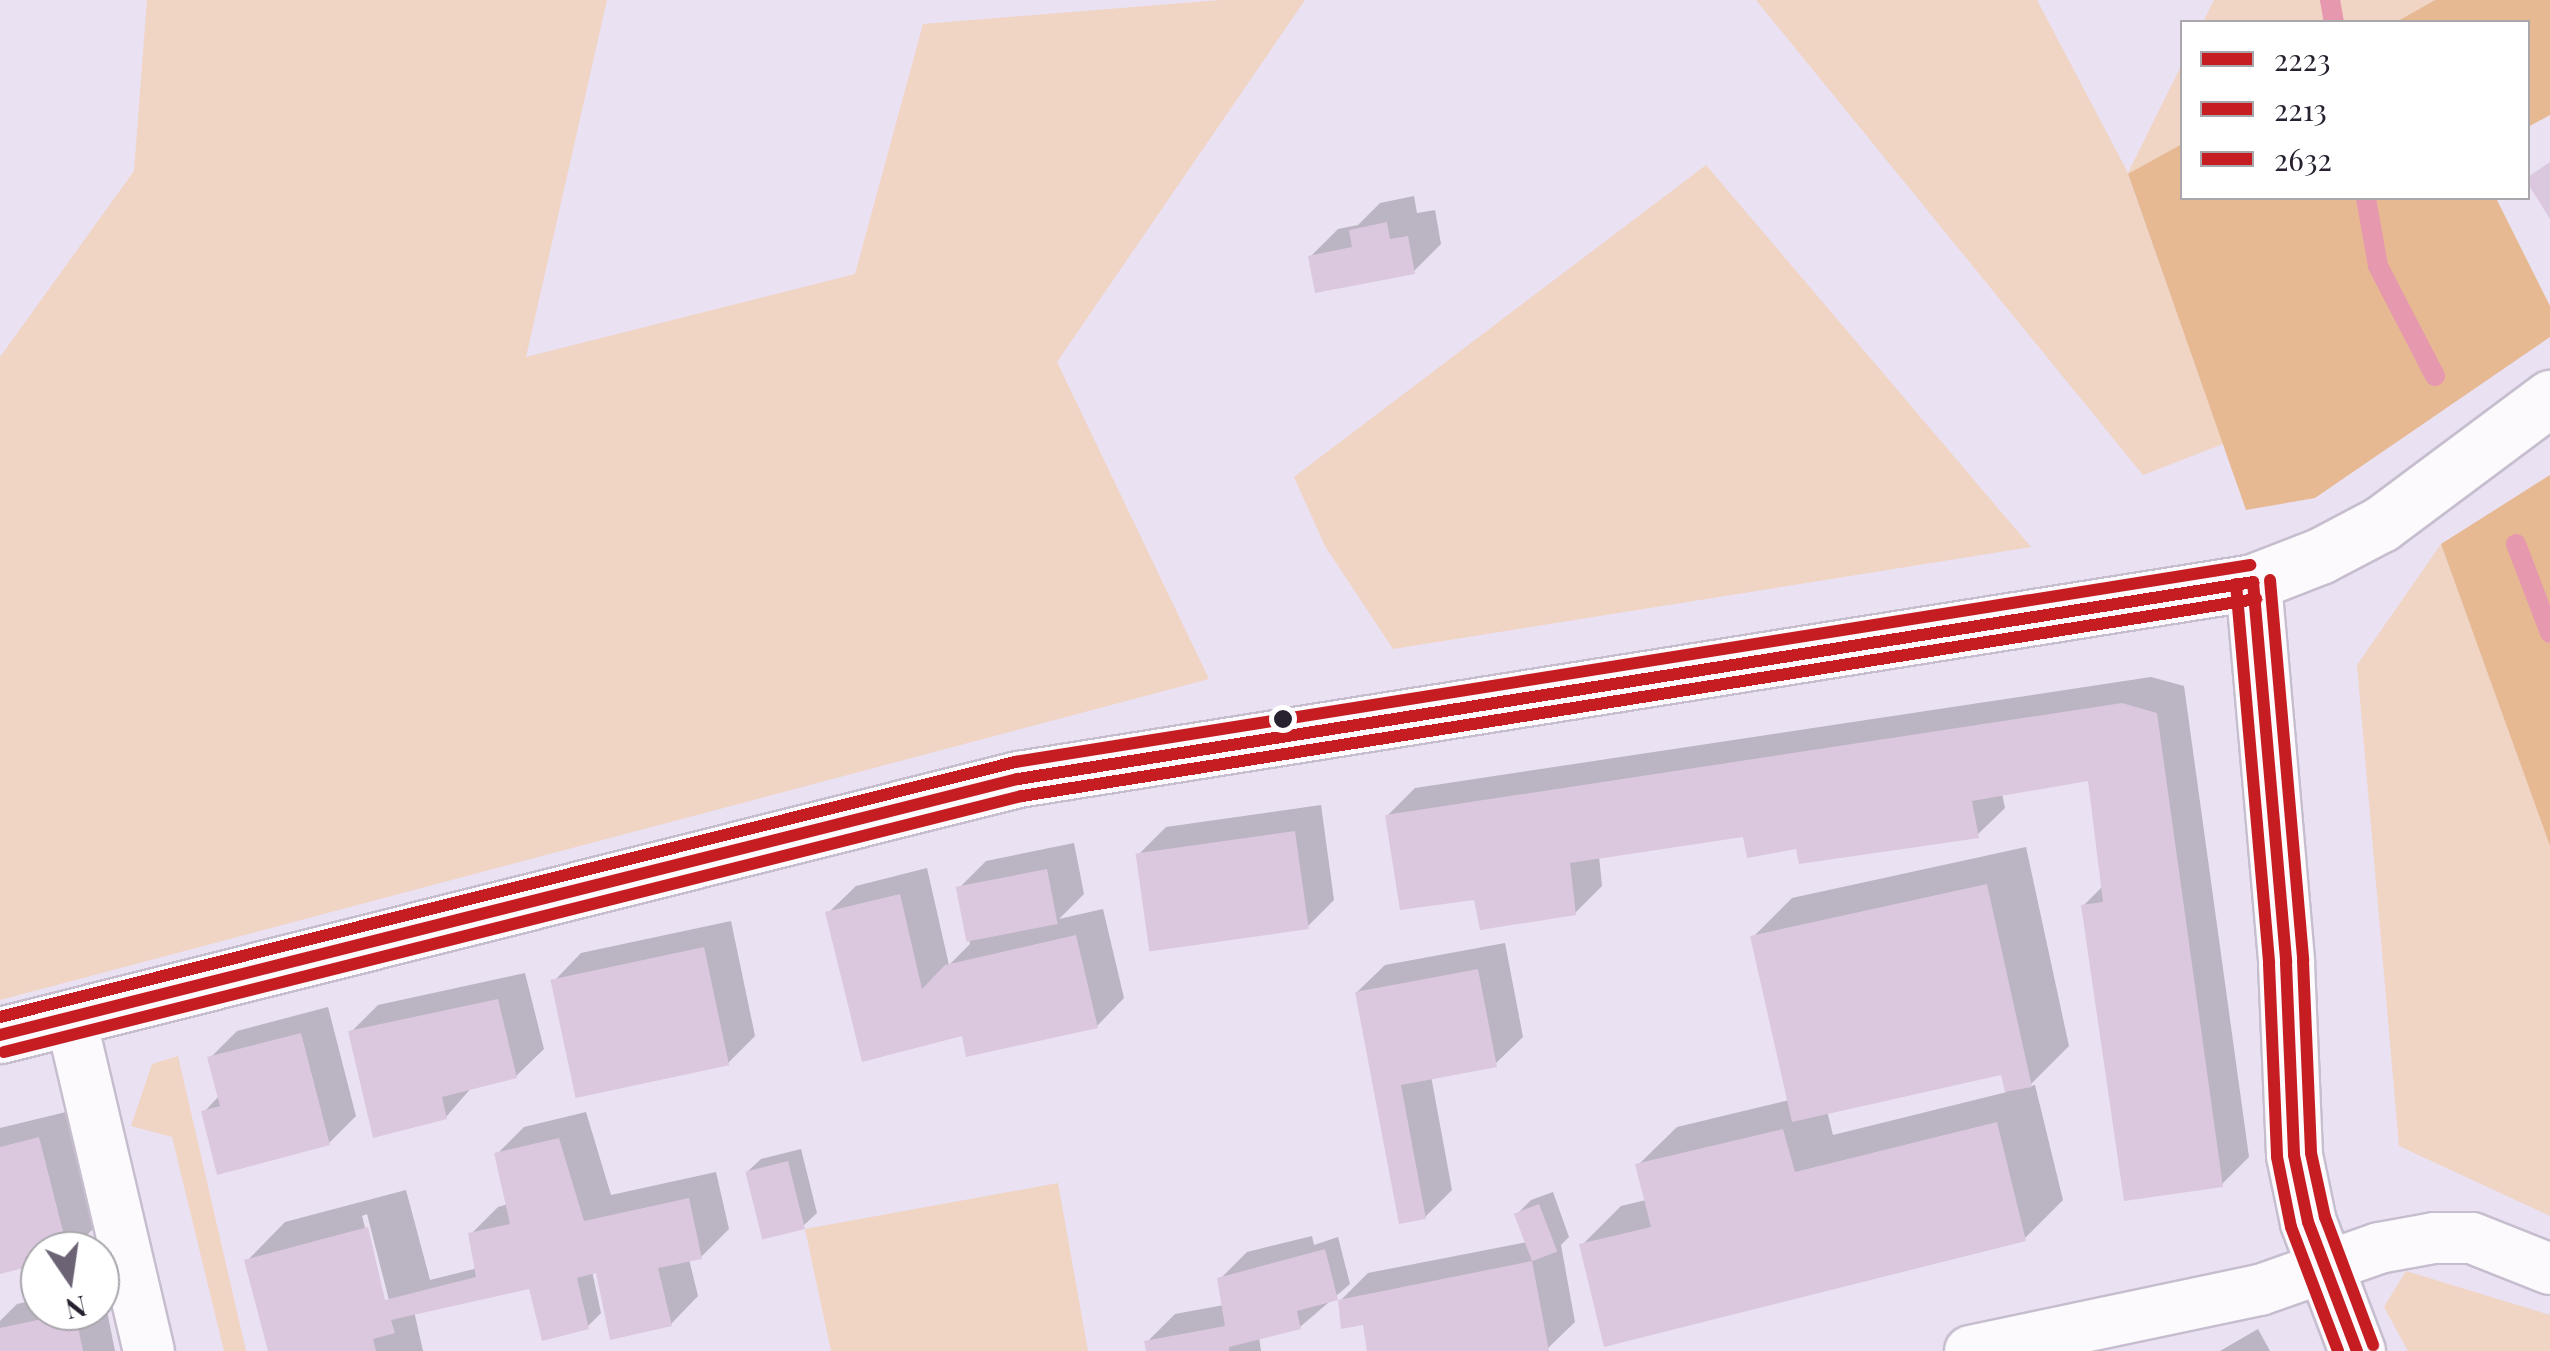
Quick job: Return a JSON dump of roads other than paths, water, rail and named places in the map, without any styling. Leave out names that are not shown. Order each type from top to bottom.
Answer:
[{"type":"main road","points":[[0,1035],[1018,780],[2253,582],[2320,556],[2381,524],[2550,398]]},
{"type":"main road","points":[[2253,582],[2285,944],[2294,1155],[2322,1267],[2357,1351]]},
{"type":"street","points":[[71,1019],[149,1351]]},
{"type":"street","points":[[1970,1351],[2105,1336],[2260,1290],[2378,1248],[2434,1238],[2472,1238],[2550,1270]]},
{"type":"waterway","points":[[2330,0],[2334,20]]},
{"type":"waterway","points":[[2366,200],[2378,266],[2435,376]]},
{"type":"waterway","points":[[2516,544],[2550,633]]}]
